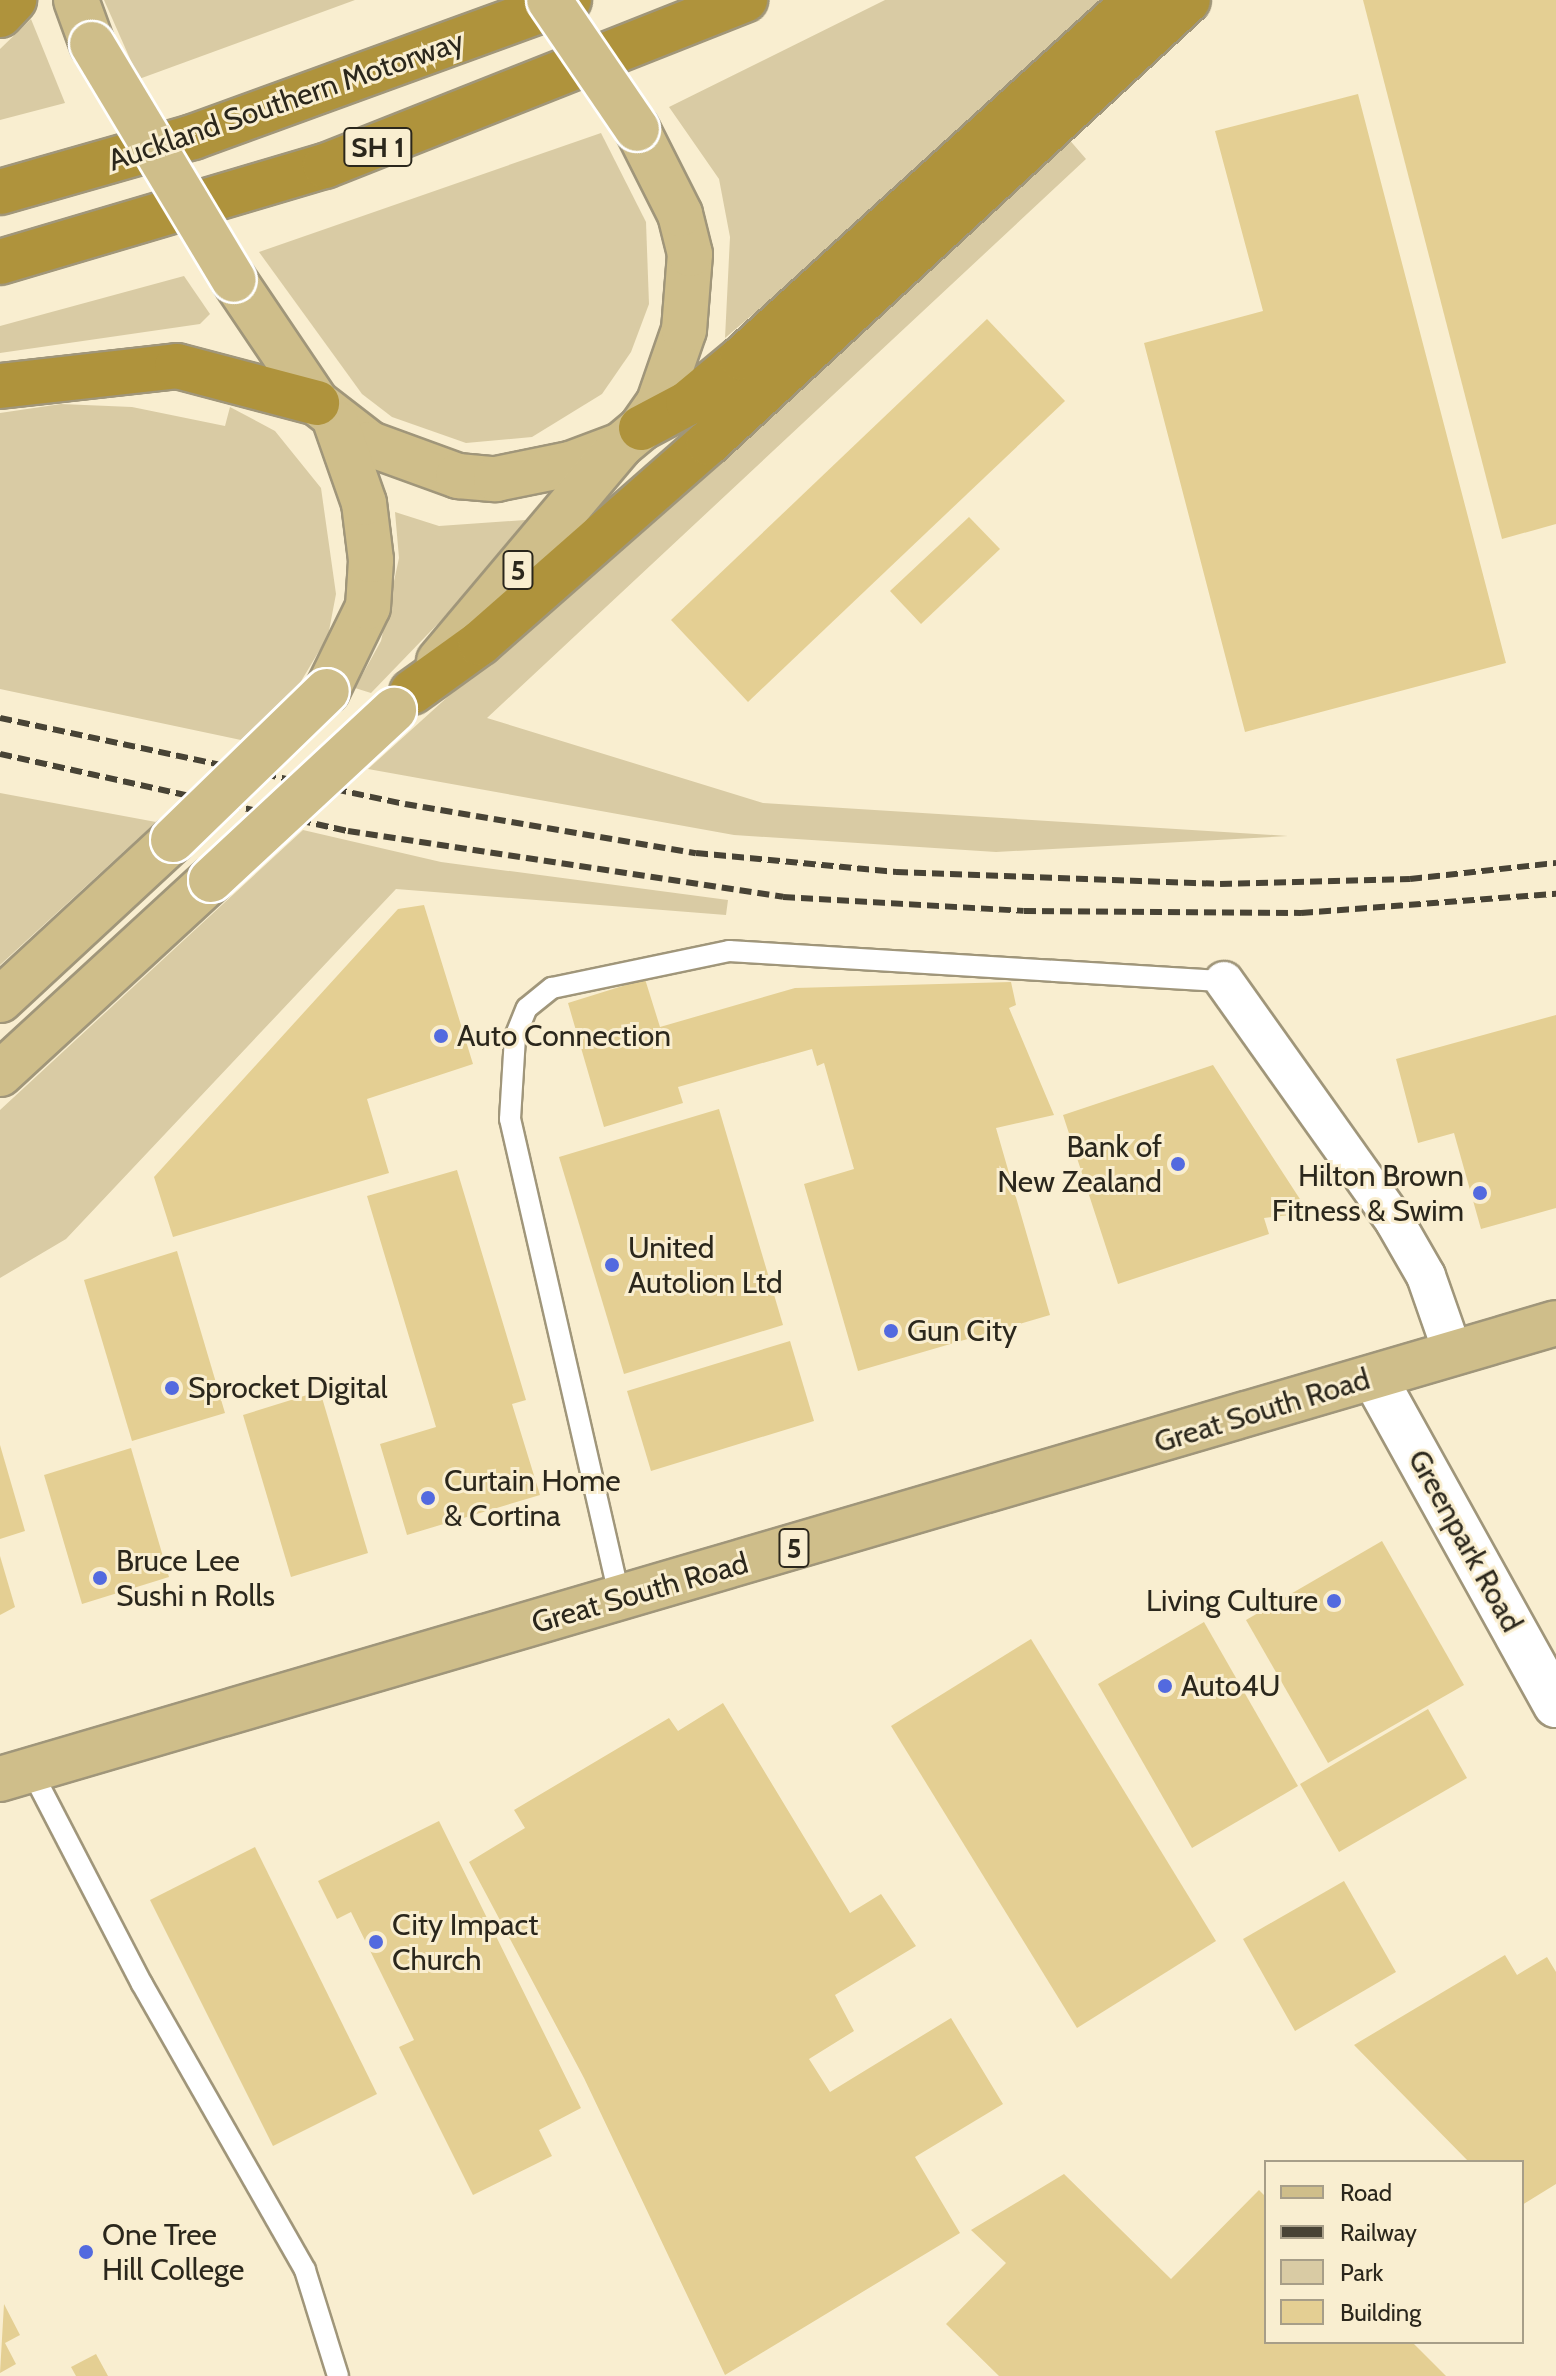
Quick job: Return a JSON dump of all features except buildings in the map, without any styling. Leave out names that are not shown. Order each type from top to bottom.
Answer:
[{"type":"highway","points":[[0,15],[14,0]]},
{"type":"highway","name":"Auckland Southern Motorway","points":[[0,192],[193,137],[569,0]]},
{"type":"highway","name":"SH 1","points":[[0,262],[325,166],[745,0]]},
{"type":"highway","points":[[631,437],[688,403],[742,358],[1136,0]]},
{"type":"highway","points":[[403,701],[480,643],[708,443],[1188,0]]},
{"type":"highway","points":[[0,386],[177,366],[326,413]]},
{"type":"main road","points":[[0,1000],[173,840],[327,691],[368,607],[371,560],[364,503],[326,413],[234,280],[92,44],[76,0]]},
{"type":"main road","name":"5","points":[[0,1074],[403,701],[631,437],[671,367],[691,288],[680,214],[637,129],[549,0]]},
{"type":"main road","points":[[326,413],[432,471],[496,479],[631,437]]},
{"type":"main road","name":"Great South Road","points":[[16,1775],[1556,1323]]},
{"type":"street","points":[[1224,981],[1395,1222],[1426,1276],[1453,1353]]},
{"type":"street","name":"Greenpark Road","points":[[1374,1377],[1556,1705]]},
{"type":"lane","points":[[620,1599],[510,1119],[515,1037],[527,1008],[552,988],[729,951],[1224,981]]},
{"type":"lane","points":[[16,1775],[142,1984],[305,2270],[338,2376]]},
{"type":"green space","points":[[104,0],[355,0],[139,79]]},
{"type":"green space","points":[[885,0],[1125,0],[725,338],[730,237],[719,179],[669,107]]},
{"type":"green space","points":[[31,19],[65,103],[0,120],[0,49]]},
{"type":"green space","points":[[601,133],[646,222],[649,304],[631,352],[602,394],[532,437],[466,443],[392,417],[362,394],[259,252]]},
{"type":"green space","points":[[1067,137],[1086,159],[487,718],[763,803],[1288,836],[996,852],[734,835],[368,769]]},
{"type":"green space","points":[[184,276],[210,314],[200,324],[0,353],[0,326]]},
{"type":"green space","points":[[61,404],[132,407],[225,426],[230,407],[275,431],[321,488],[336,594],[328,636],[300,683],[241,740],[0,689],[0,413]]},
{"type":"green space","points":[[395,512],[439,526],[539,519],[371,693],[355,688],[381,641],[399,558]]},
{"type":"green space","points":[[0,793],[156,822],[0,965]]},
{"type":"green space","points":[[303,830],[441,862],[728,900],[726,915],[396,889],[66,1239],[0,1278],[0,1110]]},
{"type":"railway","points":[[0,718],[405,804],[696,853],[896,872],[1220,884],[1410,879],[1556,863]]},
{"type":"railway","points":[[0,754],[348,831],[783,897],[1024,911],[1301,913],[1556,894]]},
{"type":"place","name":"Auto Connection","points":[[441,1036]]},
{"type":"place","name":"Bank of New Zealand","points":[[1178,1164]]},
{"type":"place","name":"Hilton Brown Fitness & Swim","points":[[1480,1193]]},
{"type":"place","name":"United Autolion Ltd","points":[[612,1265]]},
{"type":"place","name":"Gun City","points":[[891,1331]]},
{"type":"place","name":"Sprocket Digital","points":[[172,1388]]},
{"type":"place","name":"Curtain Home & Cortina","points":[[428,1498]]},
{"type":"place","name":"Bruce Lee Sushi n Rolls","points":[[100,1578]]},
{"type":"place","name":"Living Culture","points":[[1334,1601]]},
{"type":"place","name":"Auto4U","points":[[1165,1686]]},
{"type":"place","name":"City Impact Church","points":[[376,1942]]},
{"type":"place","name":"One Tree Hill College","points":[[86,2252]]}]
